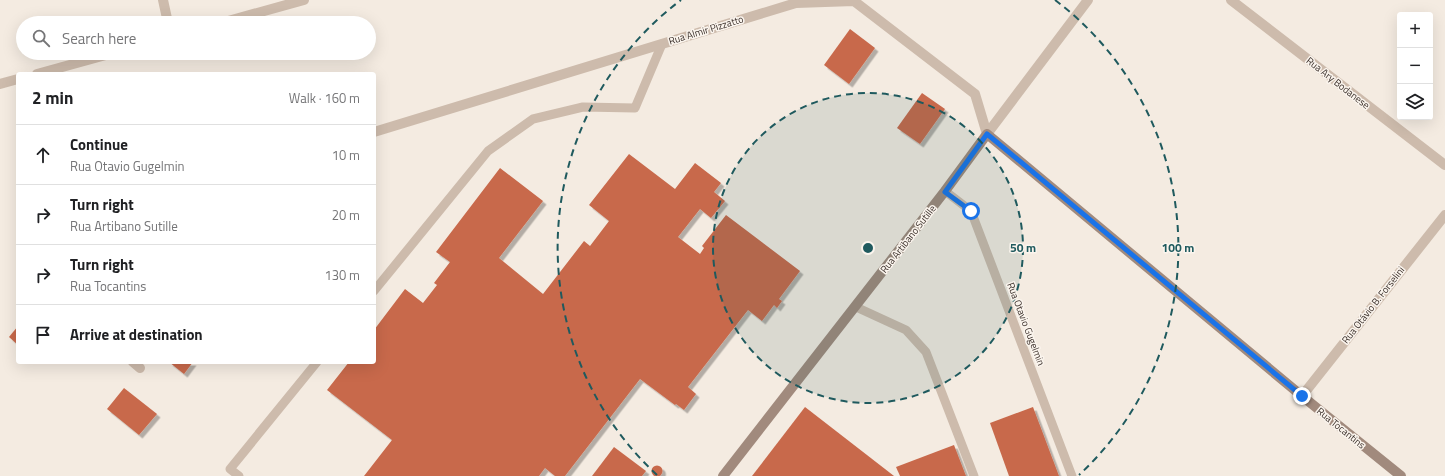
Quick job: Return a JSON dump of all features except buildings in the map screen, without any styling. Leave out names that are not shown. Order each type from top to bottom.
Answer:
[{"type":"main road","name":"Rua Artibano Sutille","points":[[723,476],[945,192],[987,134]]},
{"type":"main road","name":"Rua Tocantins","points":[[987,134],[1400,476]]},
{"type":"street","points":[[163,0],[166,16]]},
{"type":"street","points":[[246,16],[304,0]]},
{"type":"street","name":"Rua Artibano Sutille","points":[[987,134],[1088,0]]},
{"type":"street","name":"Rua Ary Bodanese","points":[[1231,0],[1445,165]]},
{"type":"street","name":"Rua Almir Pizzatto","points":[[376,131],[796,3],[854,1],[975,94],[987,134]]},
{"type":"street","points":[[44,72],[87,60]]},
{"type":"street","points":[[0,84],[16,80]]},
{"type":"street","name":"Rua Otávio B. Forselini","points":[[1302,396],[1445,215]]},
{"type":"lane","points":[[376,290],[488,151],[533,119],[583,107],[635,108],[662,44]]},
{"type":"lane","name":"Rua Otavio Gugelmin","points":[[945,192],[971,211],[1072,476]]},
{"type":"lane","points":[[856,307],[906,330],[926,352],[974,476]]},
{"type":"lane","points":[[239,476],[230,469],[315,364]]},
{"type":"route","points":[[971,211],[945,192],[987,134],[1302,396]]}]
